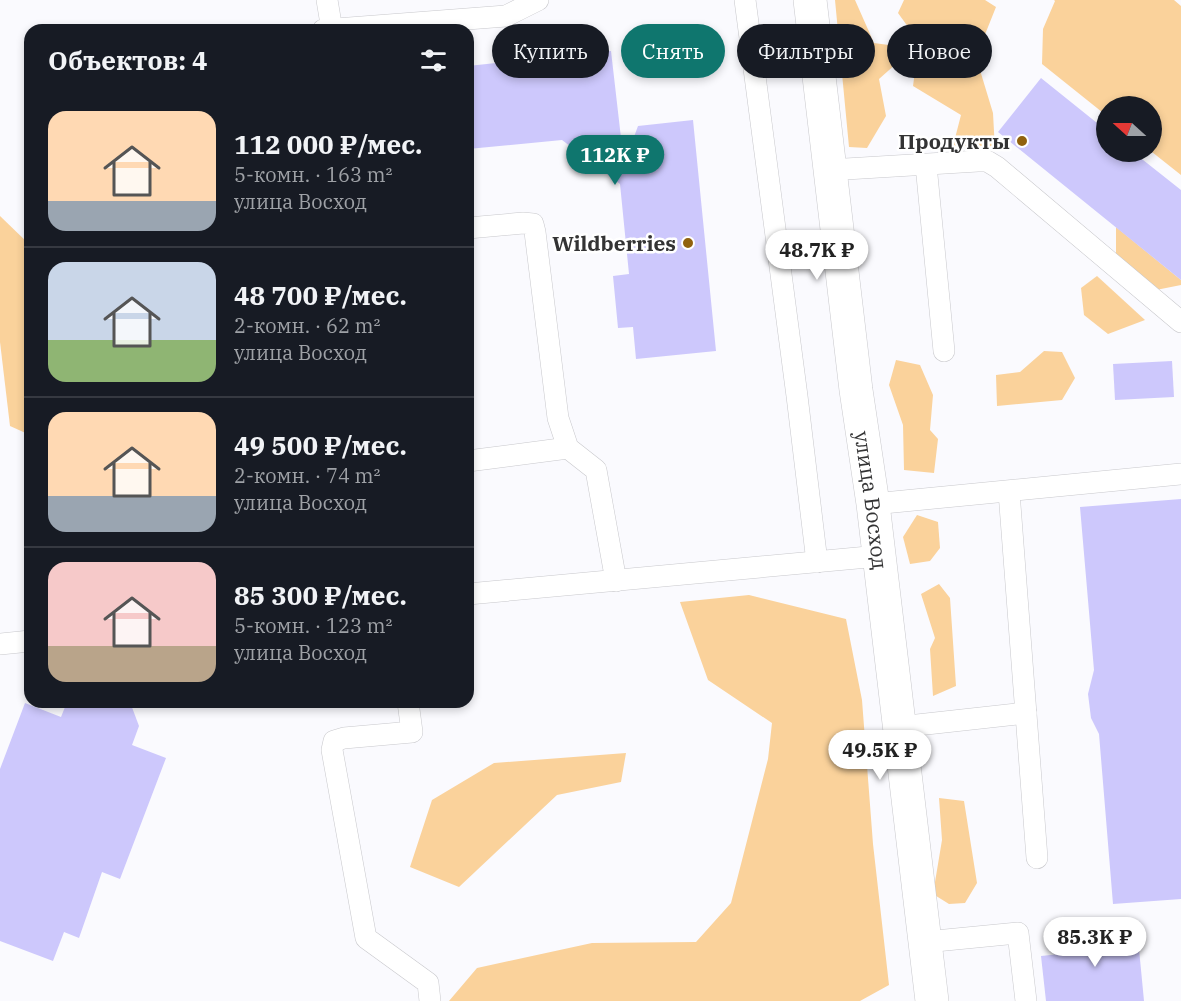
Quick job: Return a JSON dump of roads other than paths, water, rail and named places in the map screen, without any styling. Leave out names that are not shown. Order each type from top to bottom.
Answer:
[{"type":"street","name":"улица Восход","points":[[810,0],[932,1001]]},
{"type":"lane","points":[[327,0],[329,24]]},
{"type":"lane","points":[[405,24],[506,16],[538,0]]},
{"type":"lane","points":[[745,0],[817,562]]},
{"type":"lane","points":[[829,170],[987,161],[1181,322]]},
{"type":"lane","points":[[926,165],[944,351]]},
{"type":"lane","points":[[474,227],[533,224],[558,418],[568,448],[596,470],[616,581]]},
{"type":"lane","points":[[474,460],[568,448]]},
{"type":"lane","points":[[873,504],[1181,474]]},
{"type":"lane","points":[[1009,492],[1036,858]]},
{"type":"lane","points":[[474,593],[879,556]]},
{"type":"lane","points":[[0,644],[24,642]]},
{"type":"lane","points":[[409,708],[412,732],[344,738],[334,741],[332,750],[366,938],[428,983],[430,1001]]},
{"type":"lane","points":[[899,727],[1026,713]]},
{"type":"lane","points":[[925,942],[1018,933],[1026,1001]]},
{"type":"place","name":"Продукты","points":[[1022,141]]},
{"type":"place","name":"Wildberries","points":[[688,243]]}]
